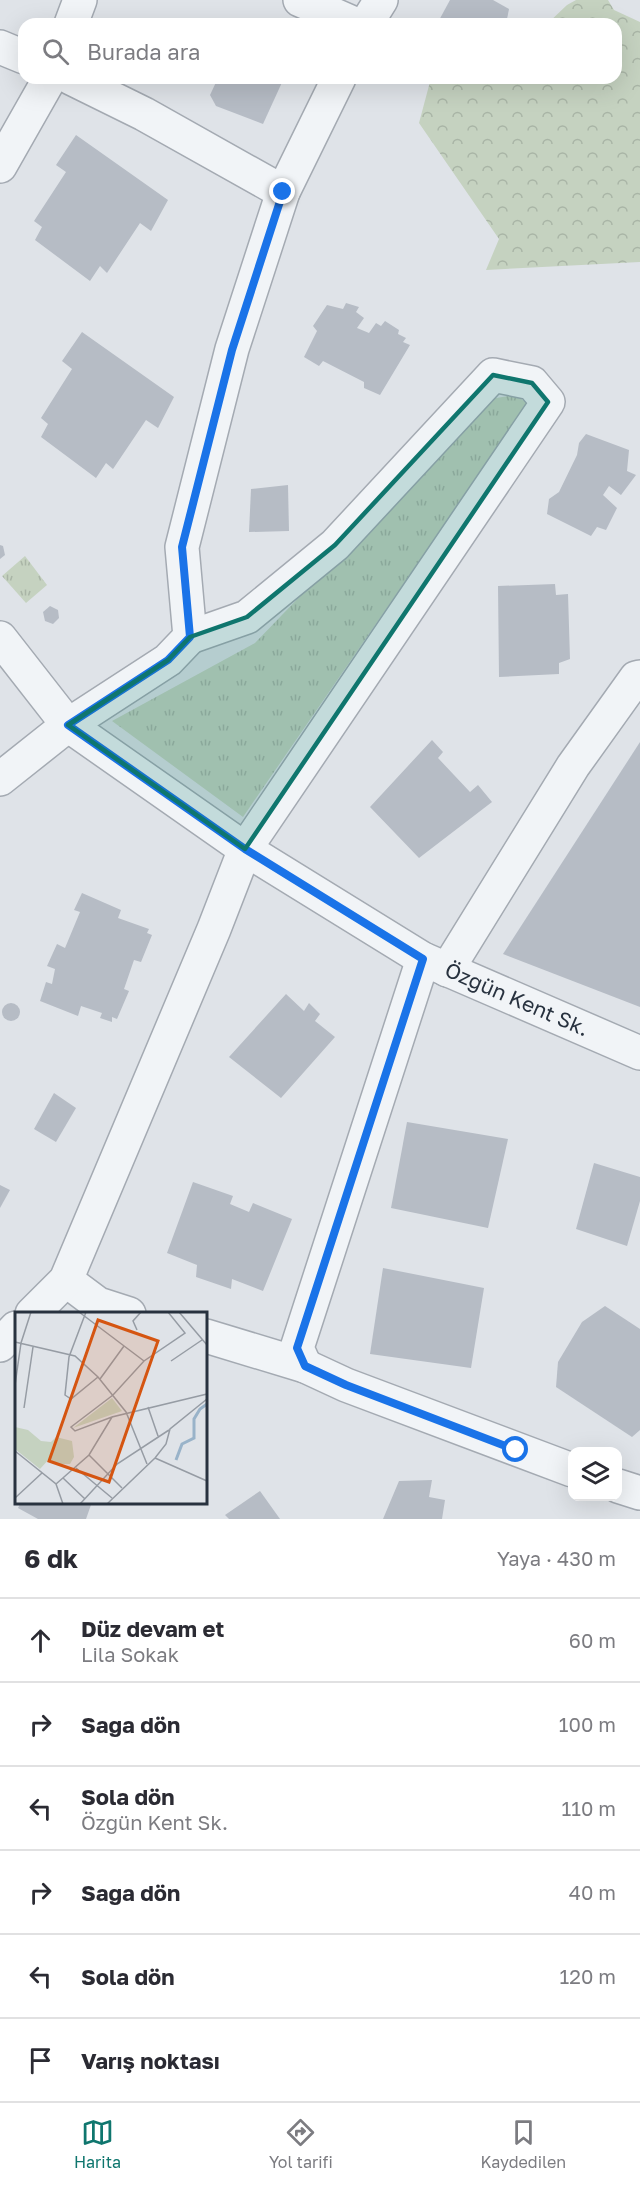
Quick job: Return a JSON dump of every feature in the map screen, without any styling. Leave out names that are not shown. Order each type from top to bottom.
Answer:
[{"type":"street","points":[[73,18],[80,0]]},
{"type":"street","points":[[300,0],[340,18]]},
{"type":"street","points":[[370,18],[381,0]]},
{"type":"street","points":[[0,47],[18,54]]},
{"type":"street","points":[[0,166],[47,84]]},
{"type":"street","points":[[83,84],[144,114],[283,192]]},
{"type":"street","points":[[190,637],[182,547],[232,350],[283,192],[336,84]]},
{"type":"street","points":[[0,779],[68,725],[168,660],[190,637],[247,617],[335,545],[493,375],[532,383],[548,402],[245,849],[214,929],[66,1280],[34,1312]]},
{"type":"street","name":"Özgün Kent Sk.","points":[[0,638],[68,725],[245,849],[435,965],[640,1053]]},
{"type":"street","points":[[305,1366],[297,1348],[435,965],[573,766],[636,678],[640,677]]},
{"type":"street","points":[[66,1280],[98,1304],[123,1312]]},
{"type":"street","points":[[0,1345],[15,1329]]},
{"type":"street","points":[[207,1336],[305,1366],[346,1385],[568,1468]]},
{"type":"street","points":[[622,1487],[640,1493]]},
{"type":"highlighted area","points":[[493,375],[532,383],[548,402],[245,849],[68,725],[168,660],[190,637],[247,617],[335,545]]},
{"type":"green space","points":[[576,0],[608,0],[614,10],[640,22],[640,262],[486,270],[499,239],[419,123],[429,84],[622,84],[622,18],[553,18]]},
{"type":"green space","points":[[514,395],[528,403],[243,817],[112,721],[255,643],[490,399]]},
{"type":"green space","points":[[25,556],[47,585],[26,603],[2,576]]},
{"type":"building","points":[[450,0],[493,0],[509,9],[507,18],[440,18]]},
{"type":"building","points":[[215,84],[281,84],[263,124],[216,106],[210,95]]},
{"type":"building","points":[[76,135],[168,200],[151,231],[140,223],[107,273],[100,266],[90,281],[35,240],[42,227],[34,221],[66,172],[56,165]]},
{"type":"building","points":[[346,303],[359,307],[356,312],[364,318],[357,328],[369,333],[376,323],[381,326],[385,321],[399,330],[398,334],[406,338],[403,342],[410,345],[380,395],[364,388],[364,382],[323,361],[319,366],[304,357],[317,331],[313,326],[327,305],[343,309]]},
{"type":"building","points":[[82,332],[174,397],[158,428],[146,420],[113,469],[106,463],[96,478],[41,437],[48,424],[41,418],[72,369],[62,361]]},
{"type":"building","points":[[586,434],[629,450],[627,471],[636,475],[621,495],[609,486],[603,495],[617,508],[606,530],[597,527],[591,536],[547,514],[549,499],[559,492],[577,455],[579,443]]},
{"type":"building","points":[[288,485],[289,531],[249,532],[251,489]]},
{"type":"building","points":[[0,545],[3,546],[5,555],[0,559]]},
{"type":"building","points":[[555,584],[556,595],[568,594],[570,659],[559,663],[559,674],[499,677],[498,586]]},
{"type":"building","points":[[50,606],[58,610],[59,618],[53,624],[45,621],[43,612]]},
{"type":"building","points":[[432,740],[443,752],[438,758],[470,792],[478,785],[492,802],[419,858],[370,807]]},
{"type":"building","points":[[640,742],[640,1007],[503,954]]},
{"type":"building","points":[[82,893],[121,910],[118,918],[149,929],[147,933],[152,935],[141,962],[134,960],[124,989],[129,991],[117,1019],[112,1017],[112,1022],[100,1018],[102,1013],[81,1006],[78,1016],[40,1001],[46,982],[52,984],[55,969],[47,966],[57,944],[65,948],[80,912],[74,910]]},
{"type":"building","points":[[286,994],[304,1011],[309,1003],[320,1014],[315,1021],[335,1037],[281,1098],[229,1057]]},
{"type":"building","points":[[11,1003],[17,1006],[20,1012],[17,1018],[11,1021],[5,1018],[2,1012],[5,1006]]},
{"type":"building","points":[[54,1093],[76,1108],[56,1142],[34,1129]]},
{"type":"building","points":[[407,1122],[508,1139],[488,1228],[391,1208]]},
{"type":"building","points":[[594,1163],[640,1177],[640,1201],[627,1246],[576,1229]]},
{"type":"building","points":[[193,1182],[233,1196],[230,1204],[249,1212],[253,1203],[292,1219],[263,1291],[232,1279],[231,1289],[196,1277],[197,1265],[167,1253]]},
{"type":"building","points":[[0,1185],[10,1190],[0,1208]]},
{"type":"building","points":[[383,1268],[484,1288],[471,1368],[370,1354]]},
{"type":"building","points":[[605,1306],[640,1329],[640,1430],[632,1437],[556,1387],[558,1362],[582,1322]]},
{"type":"building","points":[[432,1480],[429,1497],[445,1500],[442,1519],[383,1519],[399,1481]]},
{"type":"building","points":[[260,1491],[280,1519],[229,1519],[225,1515]]},
{"type":"building","points":[[20,1504],[91,1504],[86,1519],[38,1519],[18,1508]]},
{"type":"route","points":[[283,192],[232,350],[182,547],[190,637],[168,660],[68,725],[245,849],[423,959],[297,1348],[305,1366],[346,1385],[516,1450]]}]
